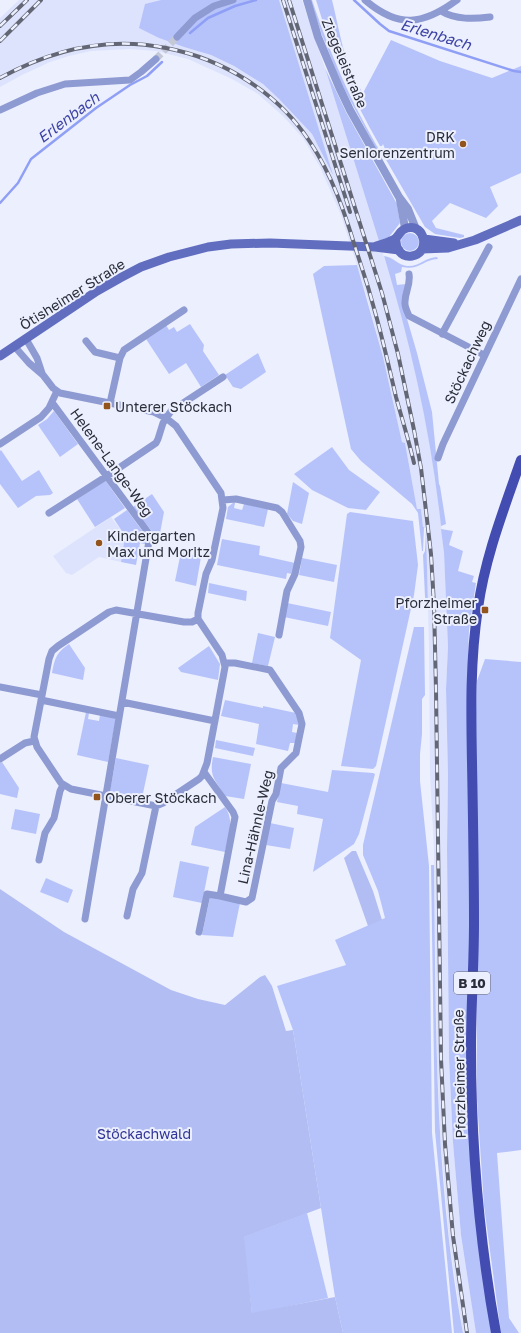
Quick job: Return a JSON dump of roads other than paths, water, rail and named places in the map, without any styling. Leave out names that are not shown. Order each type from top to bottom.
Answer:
[{"type":"main road","points":[[422,249],[448,248],[475,240],[521,220]]},
{"type":"main road","points":[[375,247],[396,238],[405,228],[412,228],[416,229],[424,239],[422,249],[413,256],[405,255],[398,250],[396,238]]},
{"type":"main road","points":[[424,239],[461,244]]},
{"type":"main road","name":"Ötisheimer Straße","points":[[0,356],[97,291],[141,267],[169,257],[208,247],[248,243],[375,247],[398,250]]},
{"type":"main road","name":"Pforzheimer Straße","points":[[496,1333],[481,1221],[472,1094],[471,1048],[474,931],[472,660],[478,608],[486,566],[492,543],[521,460]]},
{"type":"street","points":[[177,37],[195,18],[214,6],[233,0]]},
{"type":"street","name":"Ziegeleistraße","points":[[307,0],[324,51],[344,99],[399,197],[408,208],[416,229]]},
{"type":"street","points":[[365,0],[384,14],[402,20],[414,21],[429,17],[457,0]]},
{"type":"street","points":[[441,11],[449,16],[458,18],[490,17]]},
{"type":"street","points":[[0,110],[37,93],[65,84],[130,80],[156,58]]},
{"type":"street","name":"Ziegeleistraße","points":[[399,197],[405,228]]},
{"type":"street","points":[[442,334],[489,247]]},
{"type":"street","points":[[409,274],[410,283],[406,294],[405,305],[409,316],[484,355]]},
{"type":"street","name":"Stöckachweg","points":[[438,458],[484,355],[521,279]]},
{"type":"street","points":[[110,403],[120,358],[124,350],[184,310]]},
{"type":"street","points":[[26,339],[37,358],[43,375]]},
{"type":"street","points":[[86,341],[90,348],[95,352],[120,358]]},
{"type":"street","points":[[15,347],[57,391],[71,396],[154,412],[172,422],[221,493],[223,500],[223,508],[213,558],[206,574],[198,613],[198,619],[222,655],[225,663],[225,671],[204,772],[199,779],[156,806],[72,789],[63,785],[34,741],[34,733],[50,655],[54,648],[109,612],[120,610],[184,622],[192,622],[198,619]]},
{"type":"street","points":[[49,513],[156,443],[166,418],[176,407],[222,377]]},
{"type":"street","points":[[0,444],[41,417],[52,404],[57,391]]},
{"type":"street","name":"Helene-Lange-Weg","points":[[52,404],[150,535],[85,920]]},
{"type":"street","points":[[223,500],[236,499],[277,508],[282,512],[300,541],[301,547],[296,574],[286,591],[279,635]]},
{"type":"street","name":"Lina-Hähnle-Weg","points":[[199,932],[207,894],[246,902],[252,898],[272,801],[276,794],[281,768],[296,753],[302,724],[299,713],[270,670],[235,663],[225,663]]},
{"type":"street","points":[[0,687],[120,716]]},
{"type":"street","points":[[122,702],[215,721]]},
{"type":"street","points":[[0,760],[25,743],[34,741]]},
{"type":"street","name":"Lina-Hähnle-Weg","points":[[204,772],[235,817],[220,896]]},
{"type":"street","points":[[39,860],[45,833],[54,818],[60,791],[63,785]]},
{"type":"street","points":[[127,916],[133,889],[142,873],[156,806]]},
{"type":"waterway","name":"Erlenbach","points":[[190,33],[208,18],[235,6],[256,0]]},
{"type":"waterway","name":"Erlenbach","points":[[354,0],[389,31],[521,72]]},
{"type":"waterway","name":"Erlenbach","points":[[0,203],[18,183],[31,159],[96,108],[130,85],[147,76],[162,62]]},
{"type":"tunnel","points":[[156,59],[177,37]]},
{"type":"railway","points":[[0,26],[27,0]]},
{"type":"railway","points":[[0,41],[41,0]]},
{"type":"railway","points":[[283,0],[350,212]]},
{"type":"railway","points":[[289,0],[382,293],[398,354],[421,468],[431,554],[434,605],[441,1059],[445,1144],[453,1236],[467,1333]]},
{"type":"railway","points":[[0,78],[40,59],[81,48],[102,45],[144,45],[188,53],[208,60],[248,81],[282,108],[297,124],[318,155],[342,208],[365,276],[414,463]]},
{"type":"place","name":"DRK Seniorenzentrum","points":[[463,144]]},
{"type":"place","name":"Unterer Stöckach","points":[[107,406]]},
{"type":"place","name":"Kindergarten Max und Moritz","points":[[99,543]]},
{"type":"place","name":"Pforzheimer Straße","points":[[485,610]]},
{"type":"place","name":"Oberer Stöckach","points":[[97,797]]},
{"type":"park label","name":"Stöckachwald","points":[[144,1133]]}]
